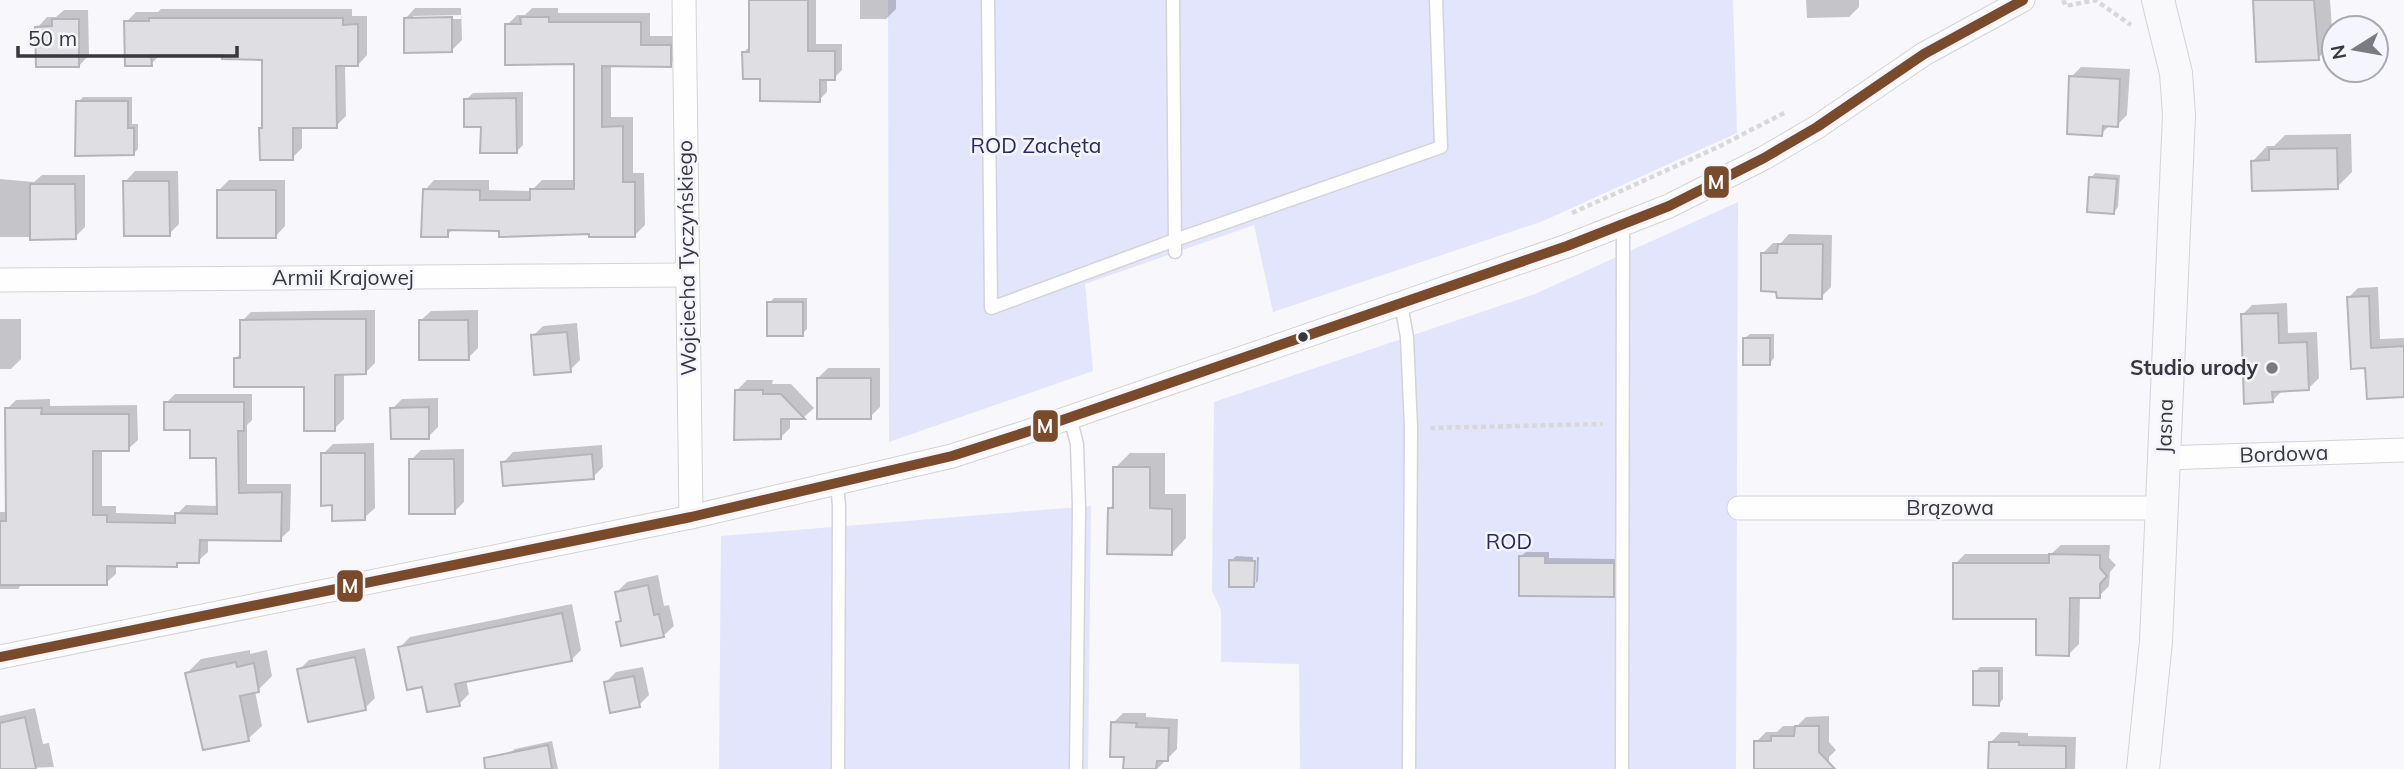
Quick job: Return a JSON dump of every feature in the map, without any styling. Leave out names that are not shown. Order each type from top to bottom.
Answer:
[{"type":"street","name":"Wojciecha Tyczyńskiego","points":[[684,0],[691,517]]},
{"type":"street","points":[[0,657],[691,517],[952,456],[1623,226],[1765,158],[1817,127],[1924,54],[2023,0]]},
{"type":"street","name":"Jasna","points":[[2143,769],[2156,641],[2179,115],[2176,73],[2158,0]]},
{"type":"street","name":"Armii Krajowej","points":[[0,280],[687,275]]},
{"type":"street","name":"Bordowa","points":[[2164,458],[2404,450]]},
{"type":"street","name":"Brązowa","points":[[1739,508],[2162,508]]},
{"type":"lane","points":[[988,0],[991,308],[1175,246],[1441,147],[1436,0]]},
{"type":"lane","points":[[1172,0],[1175,246]]},
{"type":"lane","points":[[1622,769],[1623,226]]},
{"type":"lane","points":[[1401,304],[1407,337],[1411,428],[1409,769]]},
{"type":"lane","points":[[1070,417],[1077,444],[1079,507],[1076,769]]},
{"type":"lane","points":[[837,483],[838,769]]},
{"type":"path","points":[[2063,0],[2066,6],[2095,0]]},
{"type":"path","points":[[1569,215],[1718,147],[1793,108]]},
{"type":"path","points":[[1411,428],[1623,424]]},
{"type":"green space","name":"ROD Zachęta","points":[[888,0],[1733,0],[1737,133],[1543,221],[1273,312],[1254,225],[1085,284],[1093,371],[889,442]]},
{"type":"green space","name":"ROD","points":[[1738,202],[1736,769],[1300,769],[1299,664],[1221,662],[1221,610],[1212,591],[1214,402],[1535,294]]},
{"type":"green space","points":[[1091,506],[1088,769],[719,769],[721,536]]},
{"type":"building","points":[[749,0],[808,0],[808,51],[835,51],[835,80],[820,80],[820,102],[760,101],[760,79],[743,79],[742,52],[749,52]]},
{"type":"building","points":[[2253,0],[2314,0],[2319,60],[2256,62]]},
{"type":"building","points":[[452,17],[452,52],[404,53],[404,18]]},
{"type":"building","points":[[520,17],[549,17],[549,22],[641,22],[641,45],[671,45],[671,67],[602,66],[602,127],[623,126],[623,182],[635,182],[635,237],[589,237],[589,234],[499,237],[499,231],[448,230],[448,237],[421,237],[423,189],[480,190],[480,200],[530,200],[530,189],[574,189],[574,64],[505,65],[505,24],[521,24]]},
{"type":"building","points":[[149,18],[343,18],[343,25],[358,24],[358,66],[336,66],[337,128],[293,128],[293,160],[260,160],[262,60],[222,59],[222,55],[151,55],[152,66],[125,66],[124,21],[149,21]]},
{"type":"building","points":[[52,19],[79,19],[79,67],[36,67],[35,27],[52,26]]},
{"type":"building","points":[[2069,76],[2120,79],[2118,127],[2103,126],[2102,136],[2067,134]]},
{"type":"building","points":[[516,98],[517,153],[480,153],[481,127],[464,127],[464,99]]},
{"type":"building","points":[[76,101],[128,101],[128,128],[134,128],[134,155],[75,156]]},
{"type":"building","points":[[2337,148],[2338,189],[2252,191],[2251,161],[2269,160],[2269,149]]},
{"type":"building","points":[[2089,177],[2117,179],[2114,214],[2087,212]]},
{"type":"building","points":[[123,181],[169,181],[170,236],[124,236]]},
{"type":"building","points":[[30,184],[75,184],[76,239],[30,240]]},
{"type":"building","points":[[217,190],[276,190],[276,238],[217,238]]},
{"type":"building","points":[[1778,244],[1823,244],[1822,299],[1777,298],[1776,292],[1761,291],[1761,253],[1777,253]]},
{"type":"building","points":[[2369,296],[2371,348],[2404,346],[2404,397],[2367,399],[2365,368],[2351,369],[2347,297]]},
{"type":"building","points":[[767,302],[803,302],[803,336],[767,336]]},
{"type":"building","points":[[2278,313],[2279,343],[2307,342],[2309,390],[2272,392],[2273,402],[2244,404],[2241,314]]},
{"type":"building","points":[[366,319],[366,374],[335,375],[335,431],[304,431],[304,387],[234,387],[234,358],[240,358],[240,320]]},
{"type":"building","points":[[419,320],[468,320],[469,360],[419,360]]},
{"type":"building","points":[[567,332],[571,372],[534,375],[531,335]]},
{"type":"building","points":[[1743,338],[1770,338],[1770,365],[1743,365]]},
{"type":"building","points":[[817,378],[871,378],[871,419],[817,419]]},
{"type":"building","points":[[735,390],[763,390],[763,394],[781,394],[805,419],[781,419],[781,439],[734,440]]},
{"type":"building","points":[[164,402],[244,402],[244,431],[238,431],[239,493],[282,492],[281,541],[200,540],[199,563],[177,563],[177,567],[107,566],[107,585],[0,585],[0,521],[6,521],[5,408],[42,408],[41,414],[129,414],[129,451],[93,451],[93,515],[107,515],[107,522],[175,523],[175,513],[217,514],[216,458],[190,458],[190,430],[164,430]]},
{"type":"building","points":[[429,407],[429,439],[391,439],[390,408]]},
{"type":"building","points":[[321,453],[365,453],[365,520],[332,521],[332,505],[321,506]]},
{"type":"building","points":[[592,454],[594,479],[503,486],[501,462]]},
{"type":"building","points":[[409,459],[454,459],[455,514],[409,514]]},
{"type":"building","points":[[1113,467],[1150,467],[1150,508],[1172,509],[1172,555],[1107,554],[1108,508],[1113,508]]},
{"type":"building","points":[[2049,554],[2100,555],[2100,568],[2107,576],[2100,584],[2100,598],[2070,598],[2069,656],[2036,655],[2036,619],[1953,619],[1953,563],[2049,563]]},
{"type":"building","points":[[1519,556],[1545,556],[1545,563],[1614,563],[1614,597],[1519,596]]},
{"type":"building","points":[[1229,560],[1255,561],[1254,587],[1229,587]]},
{"type":"building","points":[[648,585],[654,615],[659,614],[664,637],[621,646],[616,622],[621,621],[615,592]]},
{"type":"building","points":[[562,613],[572,661],[455,684],[460,706],[427,712],[422,687],[407,690],[398,647]]},
{"type":"building","points":[[355,657],[366,710],[308,722],[297,669]]},
{"type":"building","points":[[236,662],[237,667],[254,663],[259,692],[240,696],[249,741],[203,750],[185,673]]},
{"type":"building","points":[[1973,671],[1999,671],[1999,706],[1973,705]]},
{"type":"building","points":[[634,676],[640,707],[610,713],[604,682]]},
{"type":"building","points":[[25,717],[36,769],[0,769],[0,723]]},
{"type":"building","points":[[1111,722],[1137,723],[1136,727],[1169,728],[1168,761],[1157,761],[1156,769],[1123,769],[1124,757],[1110,757]]},
{"type":"building","points":[[1795,726],[1819,726],[1819,752],[1835,769],[1754,769],[1754,741],[1771,741],[1771,736],[1794,736]]},
{"type":"building","points":[[1989,742],[2066,746],[2066,769],[1988,769]]},
{"type":"building","points":[[548,745],[552,769],[485,769],[484,758]]},
{"type":"transit line","name":"M","points":[[0,657],[691,517],[952,456],[1042,427],[1567,246],[1669,206],[1764,158],[1817,127],[1924,54],[2023,0]]},
{"type":"place","name":"Studio urody","points":[[2272,368]]}]
